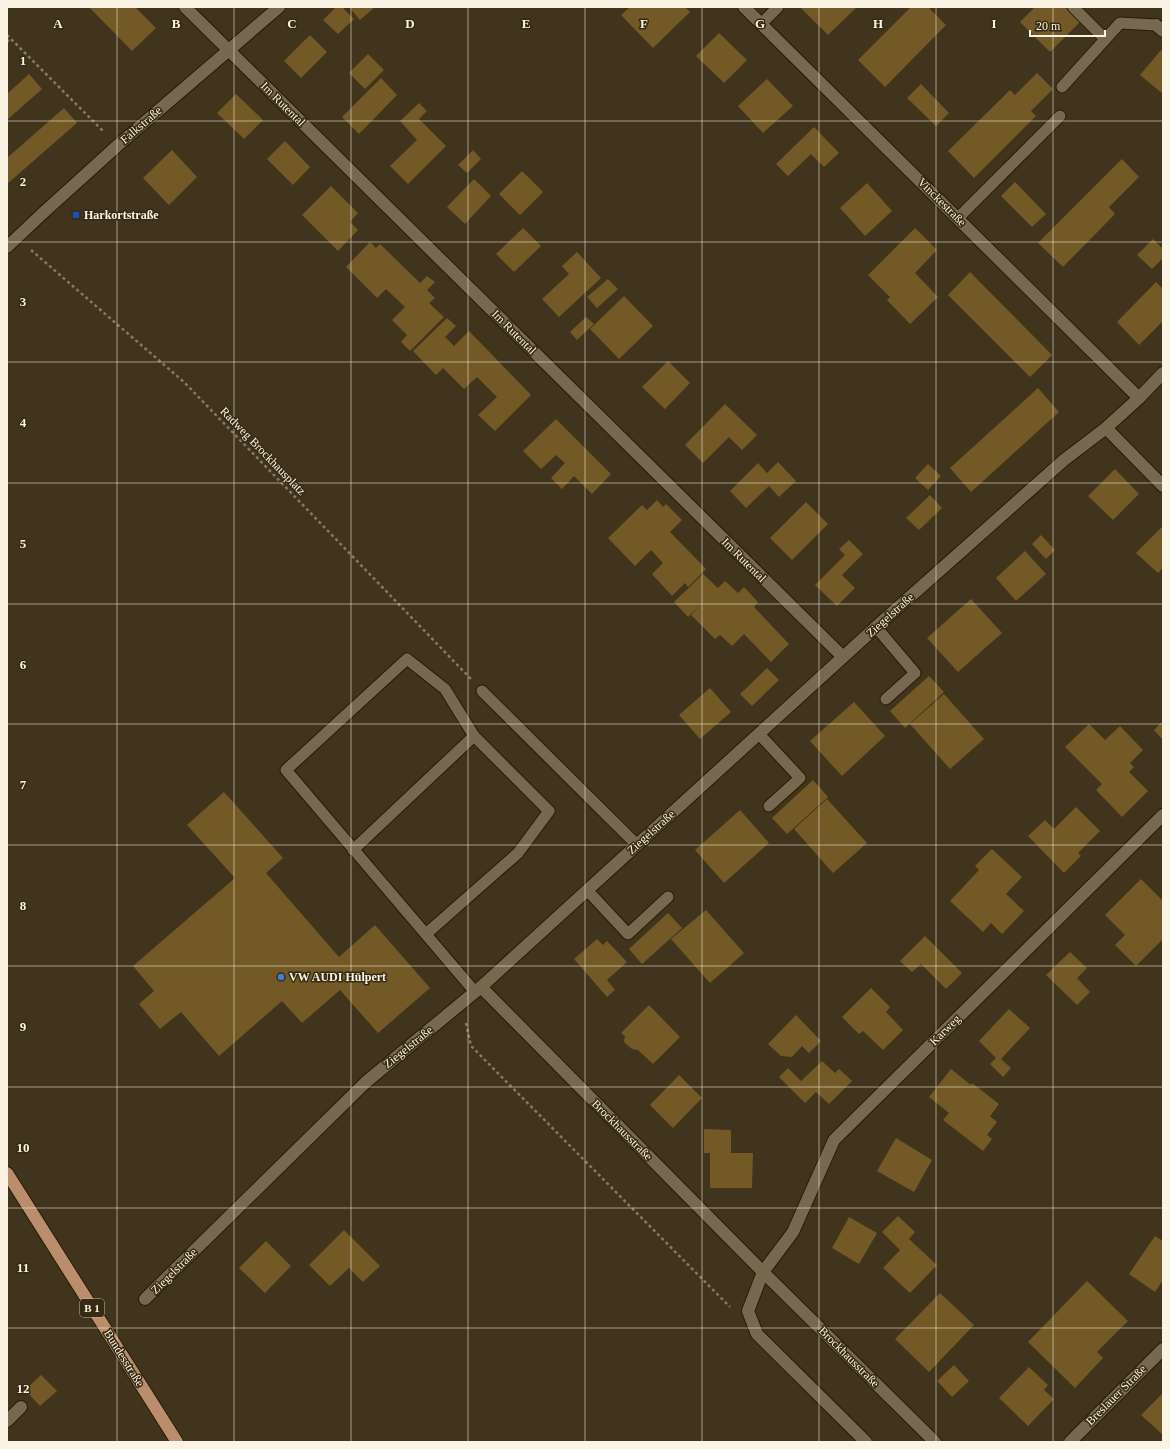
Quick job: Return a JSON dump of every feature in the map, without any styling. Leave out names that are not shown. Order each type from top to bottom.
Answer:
[{"type":"main road","name":"Bundesstraße","points":[[7,1173],[177,1442]]},
{"type":"street","name":"Im Rutental","points":[[185,7],[843,657]]},
{"type":"street","name":"Falkstraße","points":[[7,248],[117,146],[279,7]]},
{"type":"street","name":"Vinckestraße","points":[[744,7],[1139,398]]},
{"type":"street","name":"Ziegelstraße","points":[[145,1299],[366,1082],[478,989],[876,627],[1064,460],[1106,428],[1139,398],[1163,373]]},
{"type":"street","points":[[1106,428],[1163,486]]},
{"type":"street","name":"Karweg","points":[[763,1272],[793,1232],[834,1140],[1163,815]]},
{"type":"street","name":"Brockhausstraße","points":[[478,989],[935,1442]]},
{"type":"street","points":[[763,1272],[748,1311],[757,1334],[866,1442]]},
{"type":"street","name":"Breslauer Straße","points":[[1070,1442],[1163,1349]]},
{"type":"street","points":[[7,1421],[22,1407]]},
{"type":"lane","points":[[762,24],[778,7]]},
{"type":"lane","points":[[1074,7],[1105,39]]},
{"type":"lane","points":[[1062,87],[1120,23],[1159,28]]},
{"type":"lane","points":[[958,218],[1060,116]]},
{"type":"lane","points":[[876,627],[915,673],[886,699]]},
{"type":"lane","points":[[426,934],[518,853],[549,811],[474,736],[445,689],[407,659],[286,770],[426,934],[478,989]]},
{"type":"lane","points":[[482,690],[637,845]]},
{"type":"lane","points":[[759,734],[800,778],[770,806]]},
{"type":"lane","points":[[353,850],[474,736]]},
{"type":"lane","points":[[587,890],[628,934],[668,897]]},
{"type":"path","points":[[7,35],[117,146]]},
{"type":"path","points":[[7,42],[10,38]]},
{"type":"path","name":"Radweg Brockhausplatz","points":[[18,238],[184,382],[482,690]]},
{"type":"path","points":[[461,1003],[471,1046],[735,1311]]},
{"type":"building","points":[[89,7],[135,7],[156,28],[132,51]]},
{"type":"building","points":[[336,7],[342,7],[354,19],[338,34],[323,20]]},
{"type":"building","points":[[349,7],[375,7],[360,20]]},
{"type":"building","points":[[630,7],[685,7],[690,12],[653,48],[621,15]]},
{"type":"building","points":[[800,7],[857,7],[828,35]]},
{"type":"building","points":[[911,7],[928,7],[946,25],[885,87],[858,60]]},
{"type":"building","points":[[1035,7],[1065,7],[1080,22],[1050,52],[1020,22]]},
{"type":"building","points":[[719,33],[747,60],[724,83],[696,56]]},
{"type":"building","points":[[310,35],[327,52],[301,78],[284,61]]},
{"type":"building","points":[[1161,50],[1163,52],[1163,94],[1140,75]]},
{"type":"building","points":[[368,54],[384,70],[365,89],[349,73]]},
{"type":"building","points":[[1037,73],[1053,89],[1031,111],[1036,116],[974,178],[948,151],[1010,90],[1015,95]]},
{"type":"building","points":[[29,74],[42,89],[7,120],[7,94]]},
{"type":"building","points":[[381,78],[397,95],[359,134],[342,117]]},
{"type":"building","points":[[767,79],[793,106],[763,133],[738,106]]},
{"type":"building","points":[[921,84],[949,113],[936,126],[907,98]]},
{"type":"building","points":[[236,94],[263,120],[244,139],[217,113]]},
{"type":"building","points":[[419,103],[427,111],[419,119],[446,146],[408,184],[390,166],[417,140],[400,121]]},
{"type":"building","points":[[64,108],[77,123],[7,184],[7,158]]},
{"type":"building","points":[[814,127],[839,153],[824,167],[811,154],[788,176],[776,164]]},
{"type":"building","points":[[285,141],[310,167],[293,185],[267,159]]},
{"type":"building","points":[[172,150],[197,177],[169,205],[143,178]]},
{"type":"building","points":[[473,150],[481,159],[467,173],[458,165]]},
{"type":"building","points":[[1122,159],[1139,177],[1109,207],[1115,214],[1063,267],[1038,243]]},
{"type":"building","points":[[522,171],[543,192],[520,215],[499,194]]},
{"type":"building","points":[[474,179],[491,196],[465,224],[447,207]]},
{"type":"building","points":[[1015,182],[1046,214],[1032,227],[1001,196]]},
{"type":"building","points":[[867,183],[892,211],[865,236],[840,208]]},
{"type":"building","points":[[331,186],[358,213],[350,222],[358,230],[338,251],[302,215]]},
{"type":"building","points":[[523,228],[541,246],[514,272],[496,254]]},
{"type":"building","points":[[915,228],[937,250],[915,273],[938,297],[910,324],[887,300],[890,297],[868,275]]},
{"type":"building","points":[[1153,239],[1163,249],[1163,258],[1152,269],[1137,255]]},
{"type":"building","points":[[370,242],[376,248],[380,244],[420,283],[427,276],[435,282],[427,290],[435,298],[429,303],[444,317],[410,351],[401,342],[407,335],[392,320],[405,307],[386,289],[377,298],[346,267]]},
{"type":"building","points":[[577,252],[601,278],[559,317],[542,299],[569,274],[562,266]]},
{"type":"building","points":[[970,272],[1052,355],[1030,377],[948,295]]},
{"type":"building","points":[[608,279],[618,289],[597,308],[587,297]]},
{"type":"building","points":[[1156,282],[1163,289],[1163,321],[1139,345],[1117,322]]},
{"type":"building","points":[[624,296],[653,326],[619,359],[590,329]]},
{"type":"building","points":[[586,317],[594,324],[577,340],[570,332]]},
{"type":"building","points":[[447,318],[456,326],[445,337],[454,346],[469,331],[531,395],[495,431],[478,415],[497,397],[477,377],[464,389],[443,368],[436,375],[413,351]]},
{"type":"building","points":[[668,361],[690,383],[665,409],[642,387]]},
{"type":"building","points":[[1038,388],[1059,412],[971,492],[950,468]]},
{"type":"building","points":[[725,404],[757,435],[742,450],[729,437],[703,463],[685,445]]},
{"type":"building","points":[[556,419],[611,474],[592,494],[574,476],[562,489],[551,478],[565,463],[556,455],[541,469],[523,451]]},
{"type":"building","points":[[778,462],[796,481],[779,497],[769,486],[746,508],[730,491],[758,463],[767,473]]},
{"type":"building","points":[[928,464],[941,476],[928,490],[915,478]]},
{"type":"building","points":[[1115,469],[1139,494],[1113,520],[1088,496]]},
{"type":"building","points":[[930,495],[942,508],[919,530],[906,518]]},
{"type":"building","points":[[657,500],[663,507],[666,504],[682,520],[670,532],[706,569],[688,587],[685,583],[672,596],[652,574],[663,563],[651,550],[635,566],[608,538],[642,505],[647,510]]},
{"type":"building","points":[[806,502],[828,524],[792,560],[770,538]]},
{"type":"building","points":[[1163,526],[1163,568],[1158,573],[1136,553]]},
{"type":"building","points":[[1041,535],[1055,550],[1046,559],[1032,544]]},
{"type":"building","points":[[849,540],[863,554],[842,575],[855,588],[837,606],[815,585],[845,555],[839,549]]},
{"type":"building","points":[[1025,551],[1046,574],[1016,601],[996,578]]},
{"type":"building","points":[[703,574],[718,588],[725,581],[738,593],[744,587],[758,602],[754,607],[789,644],[771,662],[744,634],[732,646],[720,635],[715,639],[691,615],[703,602],[688,617],[674,602]]},
{"type":"building","points":[[971,599],[1002,633],[958,672],[927,638]]},
{"type":"building","points":[[767,668],[779,680],[752,706],[740,694]]},
{"type":"building","points":[[929,676],[944,692],[905,728],[890,711]]},
{"type":"building","points":[[710,688],[731,712],[700,739],[679,715]]},
{"type":"building","points":[[944,694],[984,739],[950,769],[910,724]]},
{"type":"building","points":[[854,702],[885,736],[842,776],[810,741]]},
{"type":"building","points":[[1163,721],[1163,740],[1154,730]]},
{"type":"building","points":[[1089,724],[1105,740],[1120,726],[1143,750],[1130,763],[1134,767],[1129,772],[1148,791],[1122,817],[1096,790],[1102,784],[1065,747]]},
{"type":"building","points":[[813,780],[828,797],[787,834],[772,818]]},
{"type":"building","name":"VW AUDI Hülpert","points":[[224,792],[283,858],[266,873],[339,957],[375,925],[430,988],[378,1033],[340,990],[302,1023],[282,1001],[219,1056],[181,1012],[160,1029],[139,1004],[154,991],[133,966],[235,878],[187,825]]},
{"type":"building","points":[[827,799],[867,843],[833,873],[794,829]]},
{"type":"building","points":[[1076,807],[1100,831],[1078,853],[1081,856],[1064,873],[1028,836],[1045,820],[1054,829]]},
{"type":"building","points":[[740,810],[769,843],[724,883],[695,850]]},
{"type":"building","points":[[992,849],[1022,877],[1006,894],[1024,911],[1002,934],[991,923],[983,932],[950,901],[979,870],[975,866]]},
{"type":"building","points":[[1141,879],[1163,901],[1163,939],[1136,966],[1115,945],[1125,935],[1105,915]]},
{"type":"building","points":[[706,910],[744,953],[710,983],[671,939]]},
{"type":"building","points":[[668,913],[682,928],[642,964],[629,949]]},
{"type":"building","points":[[925,936],[962,973],[946,989],[921,964],[912,972],[900,961]]},
{"type":"building","points":[[597,939],[603,945],[607,941],[627,962],[607,980],[615,990],[607,997],[574,959]]},
{"type":"building","points":[[1070,952],[1087,968],[1077,978],[1090,992],[1077,1005],[1046,975]]},
{"type":"building","points":[[871,988],[890,1007],[886,1012],[903,1030],[883,1050],[863,1031],[859,1034],[842,1017]]},
{"type":"building","points":[[649,1005],[680,1037],[653,1064],[638,1050],[632,1049],[624,1042],[625,1036],[621,1033]]},
{"type":"building","points":[[1009,1009],[1030,1028],[1001,1059],[1011,1068],[1003,1077],[990,1064],[996,1058],[979,1041]]},
{"type":"building","points":[[796,1015],[821,1041],[809,1053],[802,1046],[792,1057],[781,1056],[768,1044]]},
{"type":"building","points":[[822,1061],[835,1073],[839,1069],[852,1081],[829,1104],[816,1092],[805,1103],[779,1077],[788,1068],[801,1081]]},
{"type":"building","points":[[951,1069],[999,1104],[990,1116],[997,1122],[987,1135],[992,1139],[983,1151],[943,1120],[949,1113],[929,1097]]},
{"type":"building","points":[[679,1075],[702,1098],[673,1128],[650,1105]]},
{"type":"building","points":[[704,1129],[731,1130],[731,1153],[753,1153],[752,1188],[710,1188],[710,1153],[704,1153]]},
{"type":"building","points":[[896,1138],[932,1160],[914,1192],[877,1171]]},
{"type":"building","points":[[898,1216],[915,1232],[909,1239],[937,1265],[910,1293],[883,1268],[900,1250],[882,1232]]},
{"type":"building","points":[[849,1217],[877,1233],[859,1264],[832,1248]]},
{"type":"building","points":[[344,1230],[380,1266],[363,1282],[349,1268],[330,1286],[309,1265]]},
{"type":"building","points":[[1155,1236],[1163,1241],[1163,1280],[1155,1292],[1129,1274]]},
{"type":"building","points":[[266,1241],[291,1266],[265,1293],[239,1268]]},
{"type":"building","points":[[1087,1281],[1128,1321],[1097,1352],[1103,1358],[1075,1388],[1028,1342]]},
{"type":"building","points":[[940,1293],[974,1325],[929,1372],[895,1339]]},
{"type":"building","points":[[954,1365],[969,1381],[952,1397],[937,1381]]},
{"type":"building","points":[[1029,1367],[1048,1385],[1044,1390],[1054,1399],[1028,1426],[999,1398]]},
{"type":"building","points":[[41,1375],[57,1391],[40,1406],[25,1390]]},
{"type":"building","points":[[1163,1393],[1163,1435],[1141,1415]]},
{"type":"place","name":"Harkortstraße","points":[[76,215]]},
{"type":"place","name":"VW AUDI Hülpert","points":[[281,977]]}]
